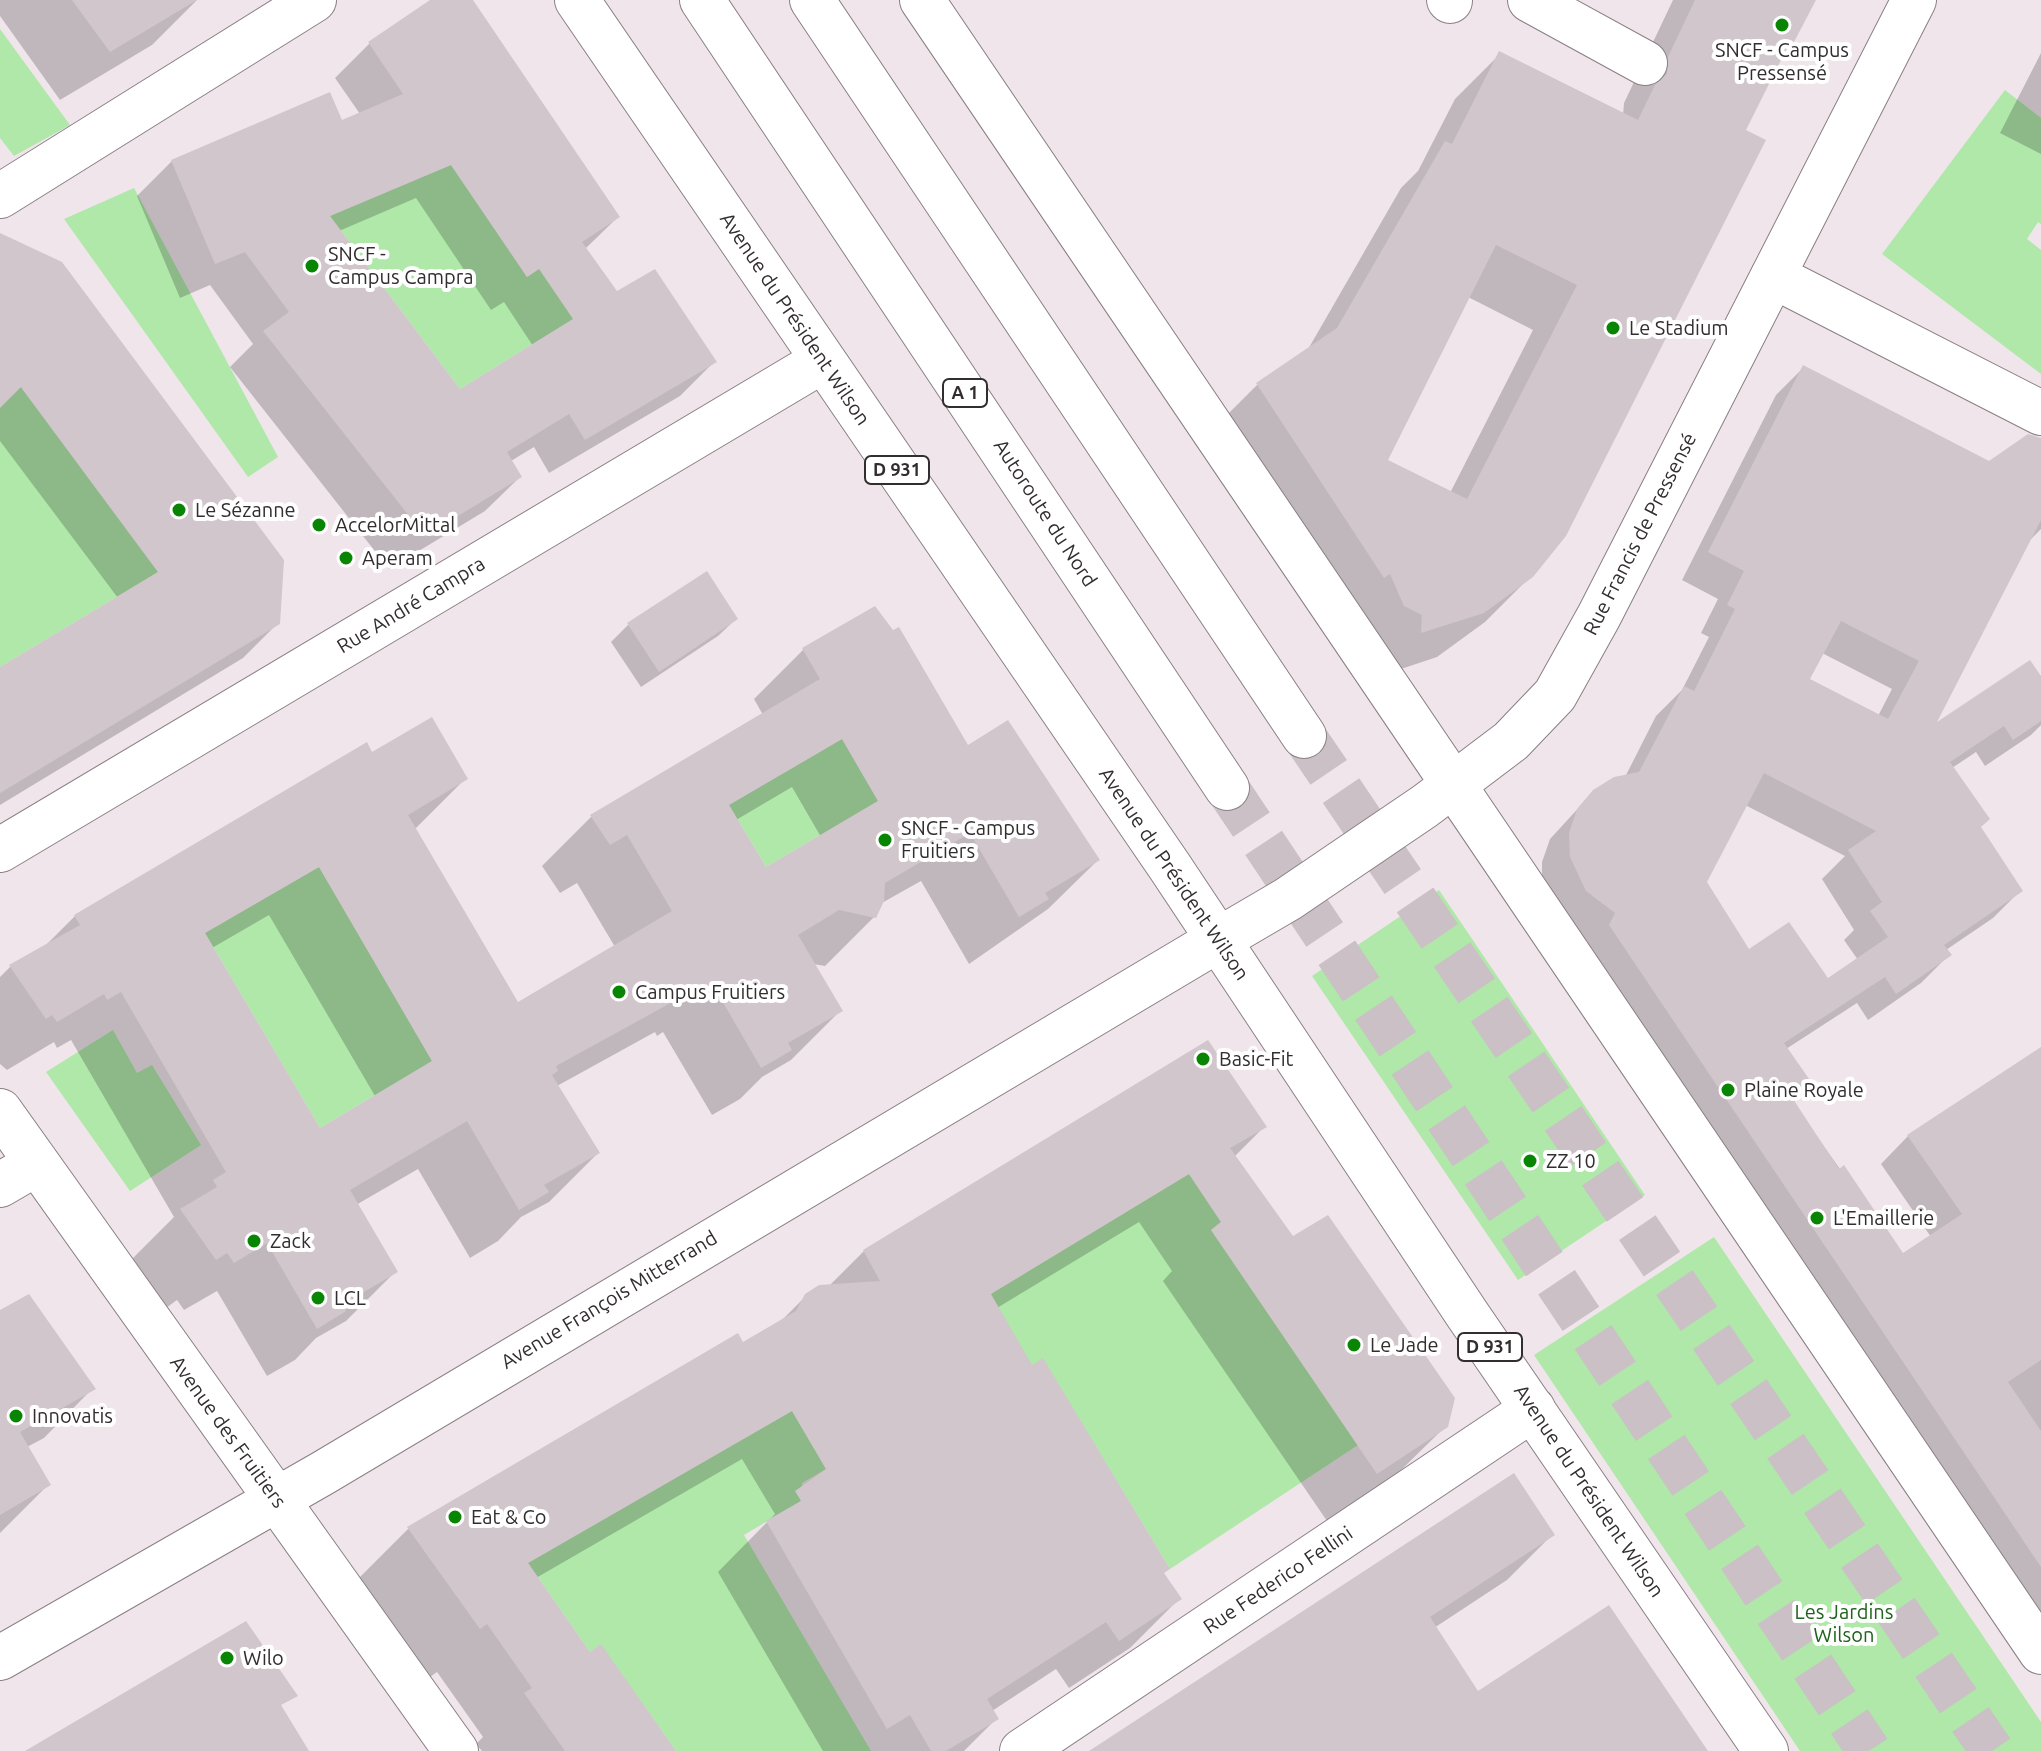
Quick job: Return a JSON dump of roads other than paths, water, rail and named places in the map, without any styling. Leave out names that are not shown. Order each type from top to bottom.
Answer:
[{"type":"main road","points":[[0,196],[314,0]]},
{"type":"main road","name":"Avenue du Président Wilson","points":[[577,0],[1766,1751]]},
{"type":"main road","name":"Autoroute du Nord","points":[[702,0],[1227,788]]},
{"type":"main road","points":[[812,0],[1304,736]]},
{"type":"main road","points":[[922,0],[2041,1652]]},
{"type":"main road","points":[[1530,0],[1645,63]]},
{"type":"main road","name":"Rue Francis de Pressensé","points":[[1218,940],[1288,899],[1454,784],[1511,741],[1555,695],[1599,616],[1914,0]]},
{"type":"main road","points":[[1773,276],[2041,413]]},
{"type":"main road","name":"Rue André Campra","points":[[0,850],[822,361]]},
{"type":"main road","name":"Avenue François Mitterrand","points":[[0,1658],[277,1500],[1218,940]]},
{"type":"main road","name":"Avenue des Fruitiers","points":[[0,1111],[18,1174],[277,1500],[456,1751]]},
{"type":"main road","name":"Rue Federico Fellini","points":[[1022,1751],[1533,1409]]},
{"type":"tunnel","points":[[1304,736],[1992,1751]]},
{"type":"tunnel","points":[[1227,788],[1869,1751]]},
{"type":"place","name":"SNCF - Campus Pressensé","points":[[1782,25]]},
{"type":"place","name":"SNCF - Campus Campra","points":[[312,266]]},
{"type":"place","name":"Le Stadium","points":[[1613,328]]},
{"type":"place","name":"Le Sézanne","points":[[179,510]]},
{"type":"place","name":"AccelorMittal","points":[[319,525]]},
{"type":"place","name":"Aperam","points":[[346,558]]},
{"type":"place","name":"SNCF - Campus Fruitiers","points":[[885,840]]},
{"type":"place","name":"Campus Fruitiers","points":[[619,992]]},
{"type":"place","name":"Basic-Fit","points":[[1203,1059]]},
{"type":"place","name":"Plaine Royale","points":[[1728,1090]]},
{"type":"place","name":"ZZ 10","points":[[1530,1161]]},
{"type":"place","name":"L'Emaillerie","points":[[1817,1218]]},
{"type":"place","name":"Zack","points":[[254,1241]]},
{"type":"place","name":"LCL","points":[[318,1298]]},
{"type":"place","name":"Le Jade","points":[[1354,1345]]},
{"type":"place","name":"Innovatis","points":[[16,1416]]},
{"type":"place","name":"Eat & Co","points":[[455,1517]]},
{"type":"place","name":"Wilo","points":[[227,1658]]},
{"type":"park label","name":"Les Jardins Wilson","points":[[1844,1624]]}]
